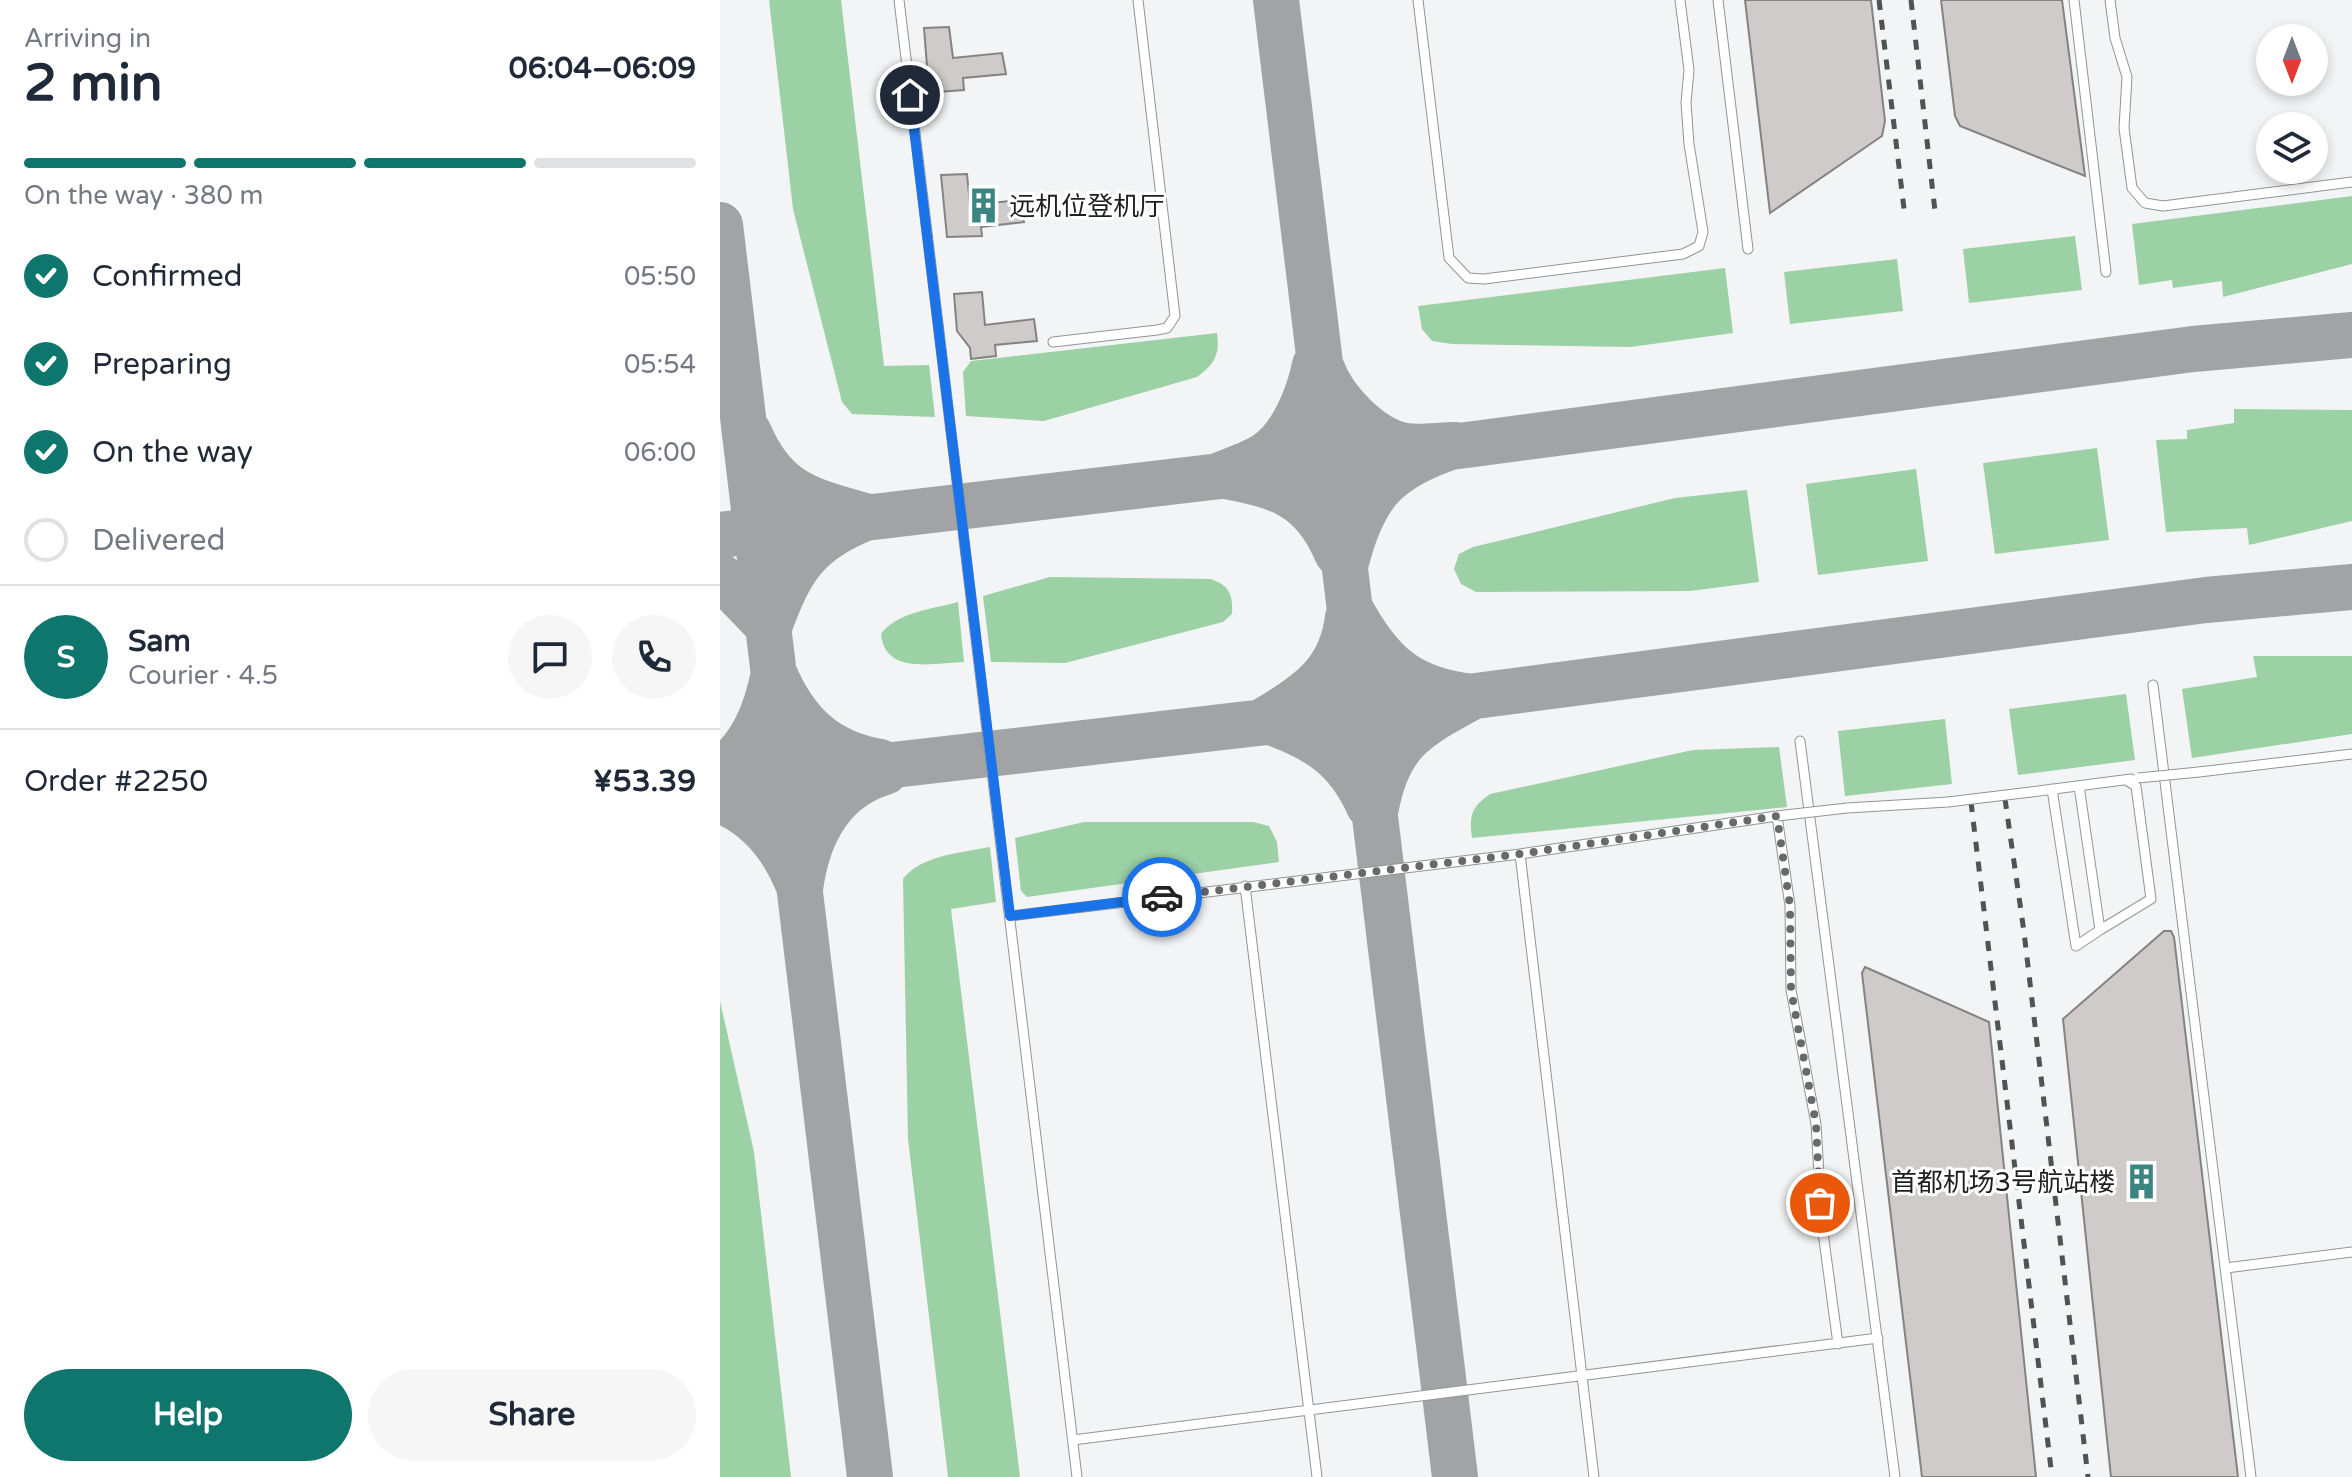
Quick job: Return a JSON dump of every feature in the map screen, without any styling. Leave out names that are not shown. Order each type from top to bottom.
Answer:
[{"type":"lane","points":[[899,0],[1077,1477]]},
{"type":"lane","points":[[1053,342],[1167,328],[1175,316],[1138,0]]},
{"type":"lane","points":[[1418,0],[1449,258],[1468,278],[1484,279],[1683,254],[1699,246],[1703,232],[1689,144],[1686,103],[1689,70],[1680,0]]},
{"type":"lane","points":[[1718,0],[1748,249]]},
{"type":"lane","points":[[2074,0],[2106,272]]},
{"type":"lane","points":[[2110,0],[2115,38],[2127,77],[2124,128],[2132,188],[2137,197],[2145,203],[2178,206],[2352,182]]},
{"type":"lane","points":[[2153,685],[2251,1477]]},
{"type":"lane","points":[[1800,741],[1895,1477]]},
{"type":"lane","points":[[1010,916],[1520,854],[1777,816],[1948,802],[2352,754]]},
{"type":"lane","points":[[2052,789],[2076,946],[2151,899],[2136,786],[2126,780]]},
{"type":"lane","points":[[2079,786],[2100,930]]},
{"type":"lane","points":[[1777,816],[1790,906],[1791,990],[1816,1124],[1822,1225],[1838,1344]]},
{"type":"lane","points":[[1520,854],[1594,1477]]},
{"type":"lane","points":[[1245,886],[1317,1477]]},
{"type":"lane","points":[[2226,1268],[2352,1252]]},
{"type":"lane","points":[[1073,1440],[1878,1338]]},
{"type":"green space","points":[[769,0],[841,0],[884,366],[929,365],[935,417],[852,414],[842,402],[793,209]]},
{"type":"green space","points":[[2352,196],[2352,264],[2223,297],[2222,281],[2173,288],[2172,280],[2139,285],[2132,224]]},
{"type":"green space","points":[[2075,236],[2082,290],[1969,303],[1963,249]]},
{"type":"green space","points":[[1897,259],[1903,311],[1790,324],[1784,272]]},
{"type":"green space","points":[[1725,268],[1733,333],[1630,347],[1432,341],[1422,329],[1418,306]]},
{"type":"green space","points":[[1217,333],[1215,358],[1197,377],[1044,421],[966,416],[963,372],[971,361]]},
{"type":"green space","points":[[2234,409],[2352,410],[2352,521],[2249,545],[2247,528],[2166,532],[2156,440],[2187,439],[2187,430],[2234,423]]},
{"type":"green space","points":[[2097,448],[2109,540],[1995,554],[1983,463]]},
{"type":"green space","points":[[1916,469],[1928,561],[1818,575],[1806,484]]},
{"type":"green space","points":[[1747,490],[1759,582],[1690,591],[1476,592],[1461,584],[1454,569],[1459,554],[1473,547],[1675,498]]},
{"type":"green space","points":[[1050,577],[1211,579],[1229,592],[1232,614],[1223,622],[1065,663],[991,662],[983,596]]},
{"type":"green space","points":[[958,602],[964,662],[912,664],[891,656],[884,647],[881,634],[896,621],[916,612]]},
{"type":"green space","points":[[2253,656],[2352,656],[2352,734],[2192,758],[2182,689],[2257,677]]},
{"type":"green space","points":[[2126,694],[2135,760],[2018,775],[2009,709]]},
{"type":"green space","points":[[1945,719],[1952,784],[1845,796],[1838,731]]},
{"type":"green space","points":[[1779,747],[1787,807],[1472,838],[1473,813],[1490,794],[1693,750]]},
{"type":"green space","points":[[1084,822],[1253,822],[1269,826],[1277,842],[1279,862],[1027,897],[1021,891],[1015,838]]},
{"type":"green space","points":[[990,847],[996,902],[951,909],[1020,1477],[948,1477],[908,1139],[903,879],[931,860]]},
{"type":"green space","points":[[720,1001],[754,1152],[791,1477],[720,1477]]},
{"type":"building","points":[[1745,0],[1871,0],[1885,121],[1882,136],[1770,213]]},
{"type":"building","points":[[1941,0],[2062,0],[2085,176],[1960,126],[1955,116]]},
{"type":"building","points":[[949,27],[953,58],[1002,53],[1006,74],[963,78],[964,90],[937,92],[928,79],[924,28]]},
{"type":"building","name":"远机位登机厅","points":[[967,174],[970,205],[1021,200],[1024,222],[981,227],[982,236],[947,237],[941,175]]},
{"type":"building","name":"远机位登机厅","points":[[982,292],[985,325],[1034,319],[1037,341],[995,345],[996,356],[971,359],[970,348],[957,331],[954,294]]},
{"type":"building","name":"首都机场3号航站楼","points":[[2164,931],[2171,931],[2174,937],[2238,1477],[2111,1477],[2063,1019]]},
{"type":"building","name":"首都机场3号航站楼","points":[[1865,967],[1989,1022],[2036,1477],[1922,1477],[1862,973]]},
{"type":"taxiway","points":[[1276,0],[1455,1477]]},
{"type":"taxiway","points":[[720,225],[870,1477]]},
{"type":"taxiway","points":[[720,535],[1330,463],[2193,349],[2352,335]]},
{"type":"taxiway","points":[[1315,365],[1304,402],[1285,437],[1262,457],[1220,475],[1259,483],[1305,505],[1317,518],[1337,553]]},
{"type":"taxiway","points":[[1322,369],[1344,406],[1380,436],[1406,446],[1456,445],[1413,463],[1382,486],[1361,517],[1346,562]]},
{"type":"taxiway","points":[[720,576],[769,627],[793,573],[804,559],[830,536],[868,517],[796,492],[770,469],[749,433]]},
{"type":"taxiway","points":[[720,785],[1361,711],[2206,600],[2352,587]]},
{"type":"taxiway","points":[[1352,612],[1375,647],[1400,672],[1431,688],[1472,697],[1436,717],[1408,738],[1389,766],[1376,807]]},
{"type":"taxiway","points":[[1348,617],[1339,653],[1320,680],[1309,691],[1265,720],[1314,741],[1328,751],[1350,774],[1369,806]]},
{"type":"taxiway","points":[[720,771],[741,751],[756,728],[774,673],[792,707],[815,733],[844,751],[880,762]]},
{"type":"taxiway","points":[[720,800],[747,815],[779,847],[800,889],[808,851],[824,817],[850,790],[866,779],[885,772]]},
{"type":"railway","points":[[1879,0],[1905,217]]},
{"type":"railway","points":[[1911,0],[1935,211]]},
{"type":"railway","points":[[2005,799],[2024,932],[2088,1477]]},
{"type":"railway","points":[[1971,802],[2052,1477]]},
{"type":"way so far","points":[[1162,897],[1520,854],[1777,816],[1790,906],[1791,990],[1816,1124],[1820,1203]]},
{"type":"place","name":"远机位登机厅","points":[[983,206]]},
{"type":"place","name":"首都机场3号航站楼","points":[[2141,1182]]},
{"type":"route","points":[[910,95],[1010,916],[1162,897]]}]
